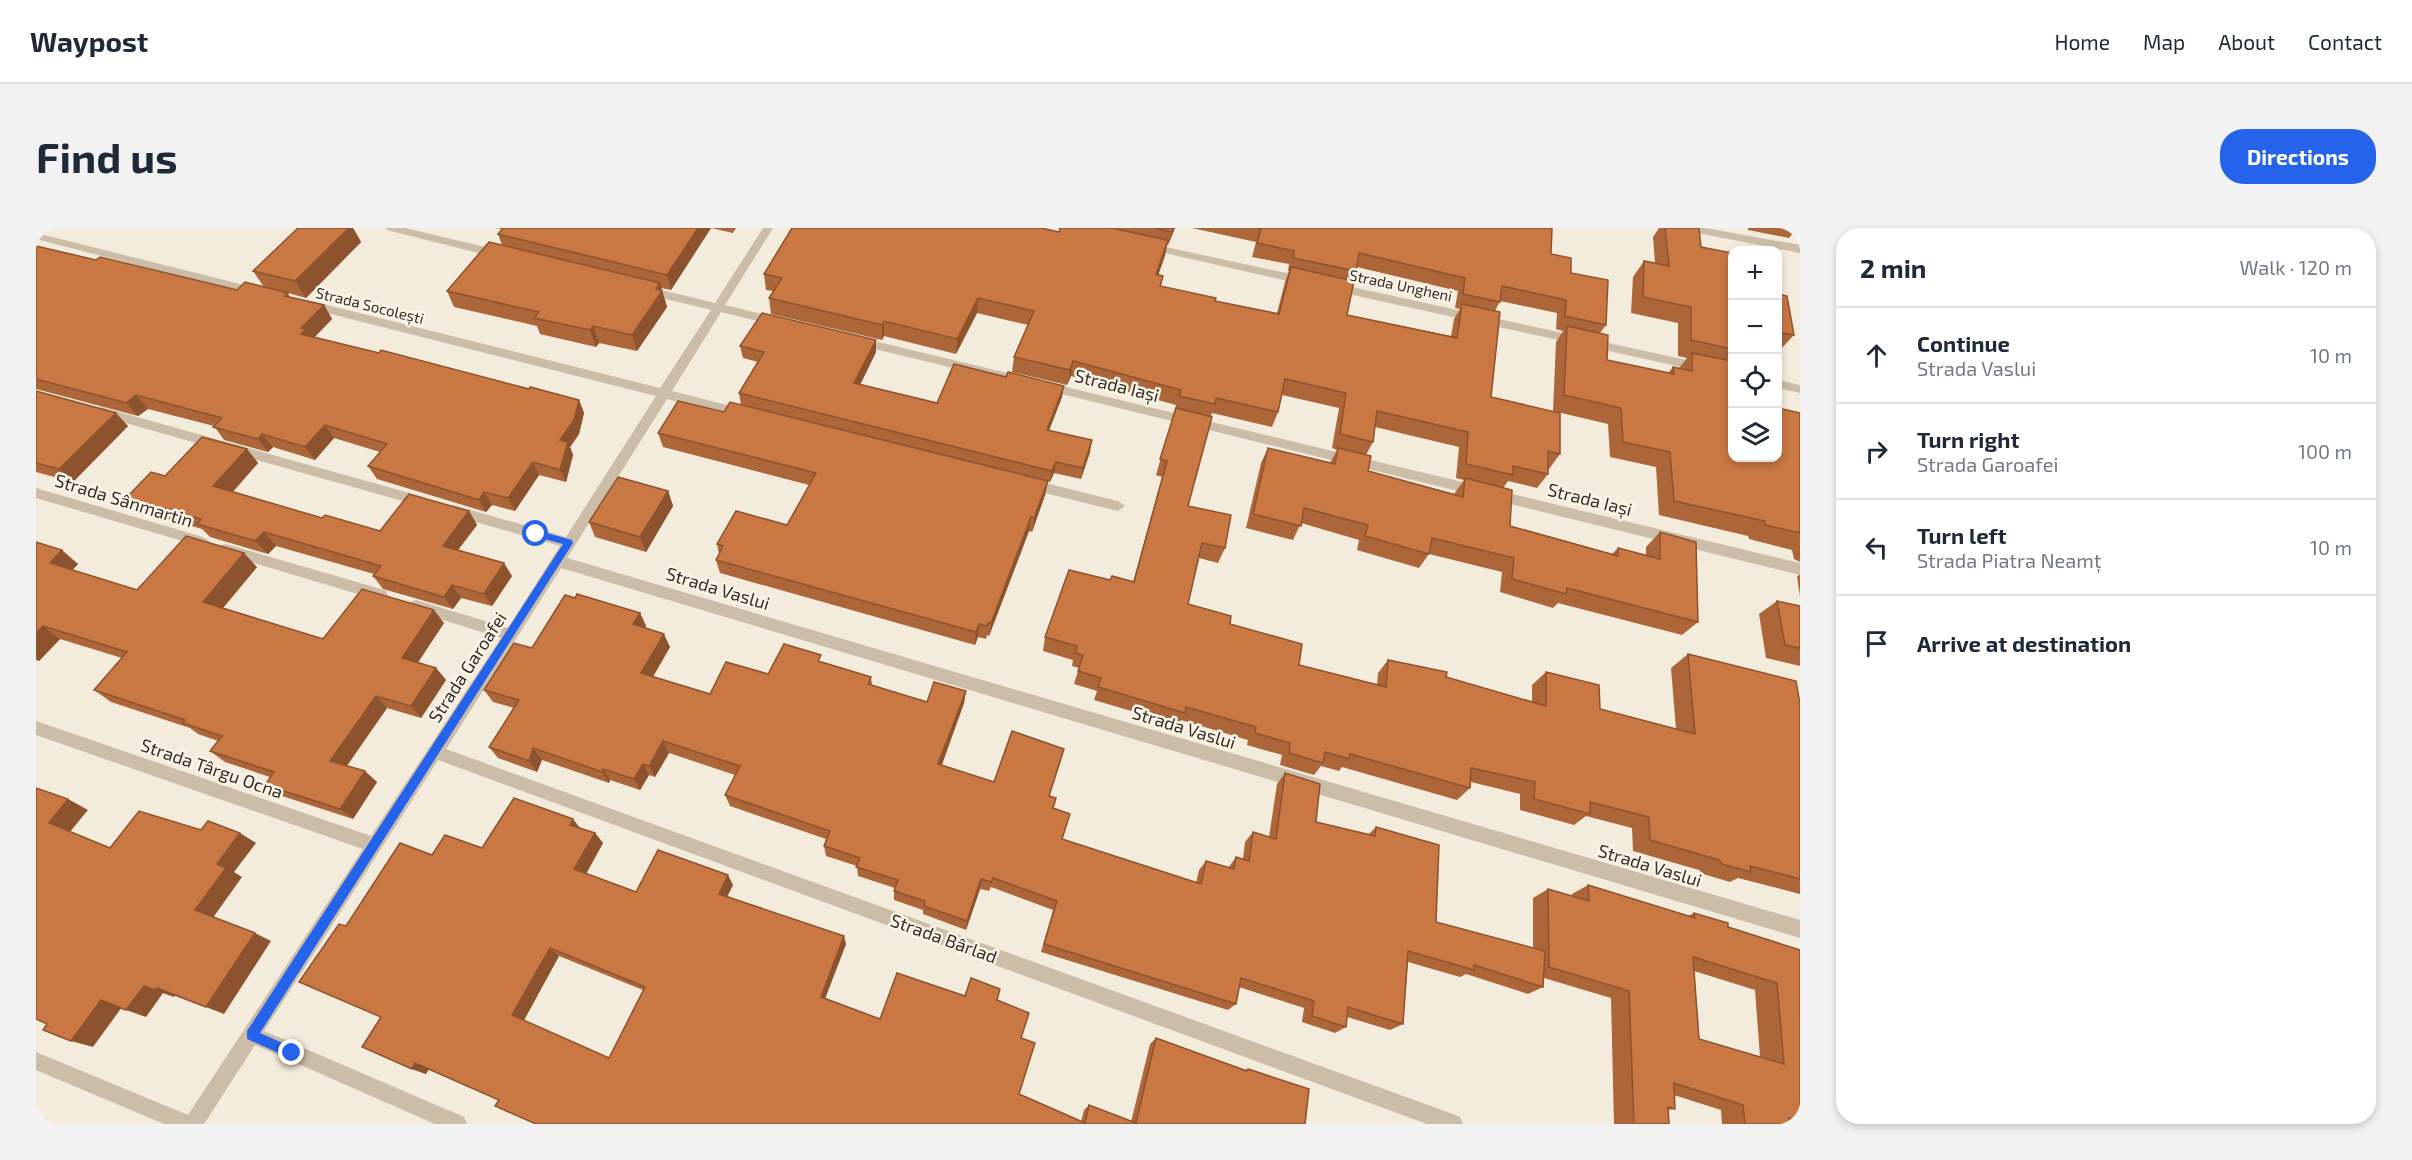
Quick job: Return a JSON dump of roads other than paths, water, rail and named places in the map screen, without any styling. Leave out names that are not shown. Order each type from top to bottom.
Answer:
[{"type":"street","points":[[391,228],[519,259]]},
{"type":"street","name":"Strada Garoafei","points":[[193,1124],[511,635],[768,228]]},
{"type":"street","points":[[1688,228],[1800,249]]},
{"type":"street","points":[[36,236],[277,297]]},
{"type":"street","name":"Strada Ungheni","points":[[1131,243],[1728,373]]},
{"type":"street","points":[[635,287],[795,326]]},
{"type":"street","name":"Strada Socolești","points":[[300,303],[757,416]]},
{"type":"street","name":"Strada Iași","points":[[841,337],[1800,568]]},
{"type":"street","points":[[1782,385],[1800,388]]},
{"type":"street","points":[[93,410],[569,543]]},
{"type":"street","points":[[1013,480],[1118,506]]},
{"type":"street","name":"Strada Sânmartin","points":[[36,493],[511,635]]},
{"type":"street","name":"Strada Vaslui","points":[[557,561],[1800,929]]},
{"type":"street","name":"Strada Târgu Ocna","points":[[36,728],[375,845]]},
{"type":"street","name":"Strada Bârlad","points":[[435,752],[1454,1124]]},
{"type":"street","points":[[252,1035],[457,1124]]},
{"type":"street","points":[[36,1061],[187,1124]]}]
